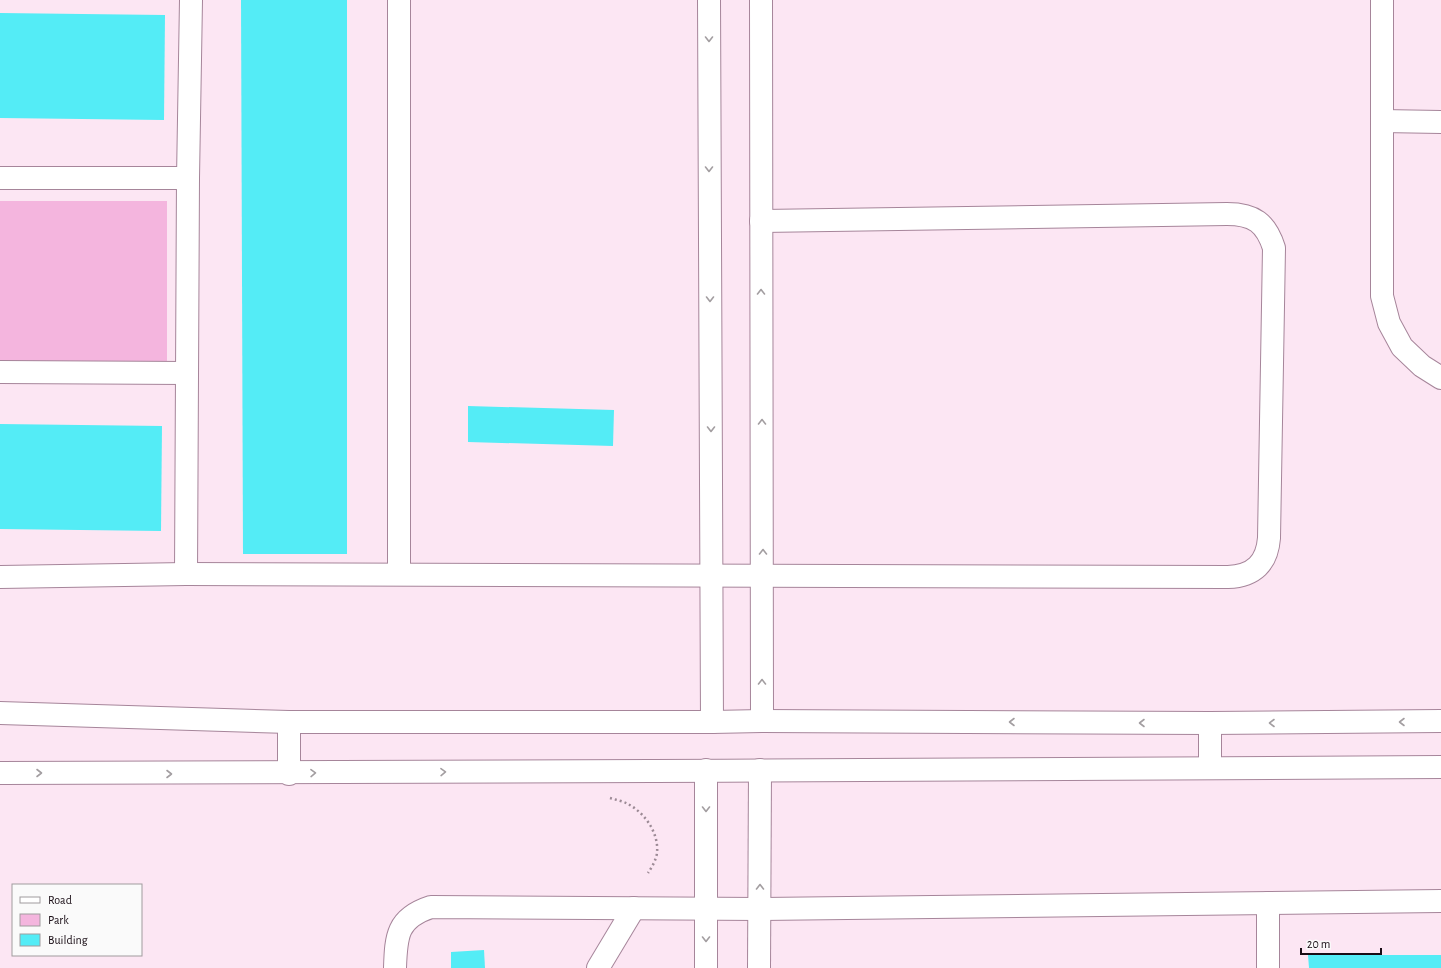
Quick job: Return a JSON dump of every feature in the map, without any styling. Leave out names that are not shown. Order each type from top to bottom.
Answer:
[{"type":"street","points":[[186,574],[188,178],[191,0]]},
{"type":"street","points":[[399,0],[399,574]]},
{"type":"street","points":[[709,0],[712,722]]},
{"type":"street","points":[[761,0],[763,575],[762,721]]},
{"type":"street","points":[[1382,0],[1382,296],[1389,323],[1402,347],[1422,366],[1441,378]]},
{"type":"street","points":[[1382,122],[1441,122]]},
{"type":"street","points":[[0,178],[188,178]]},
{"type":"street","points":[[0,577],[186,574],[399,574],[1238,577],[1249,573],[1258,567],[1264,558],[1270,538],[1274,248],[1270,236],[1263,225],[1252,218],[1240,214],[761,221]]},
{"type":"street","points":[[0,372],[187,373]]},
{"type":"street","points":[[0,713],[289,722],[1441,722]]},
{"type":"street","points":[[289,722],[289,774]]},
{"type":"street","points":[[1210,723],[1210,767]]},
{"type":"street","points":[[0,773],[289,774],[706,770],[1441,767]]},
{"type":"street","points":[[706,770],[706,968]]},
{"type":"street","points":[[759,968],[760,770]]},
{"type":"street","points":[[395,968],[396,942],[400,930],[408,919],[419,911],[432,908],[760,909],[1441,901]]},
{"type":"street","points":[[1268,903],[1268,968]]},
{"type":"street","points":[[598,968],[634,908]]},
{"type":"path","points":[[605,797],[628,804],[637,810],[644,816],[654,832],[657,843],[657,854],[653,866],[648,873]]},
{"type":"green space","points":[[0,201],[167,201],[167,361],[0,361]]},
{"type":"building","points":[[241,0],[347,0],[347,554],[243,554]]},
{"type":"building","points":[[0,13],[165,15],[164,120],[0,118]]},
{"type":"building","points":[[468,406],[614,410],[613,446],[468,442]]},
{"type":"building","points":[[0,424],[162,426],[161,531],[0,529]]},
{"type":"building","points":[[484,950],[485,968],[451,968],[451,952]]},
{"type":"building","points":[[1308,955],[1441,955],[1441,968],[1309,968]]}]
